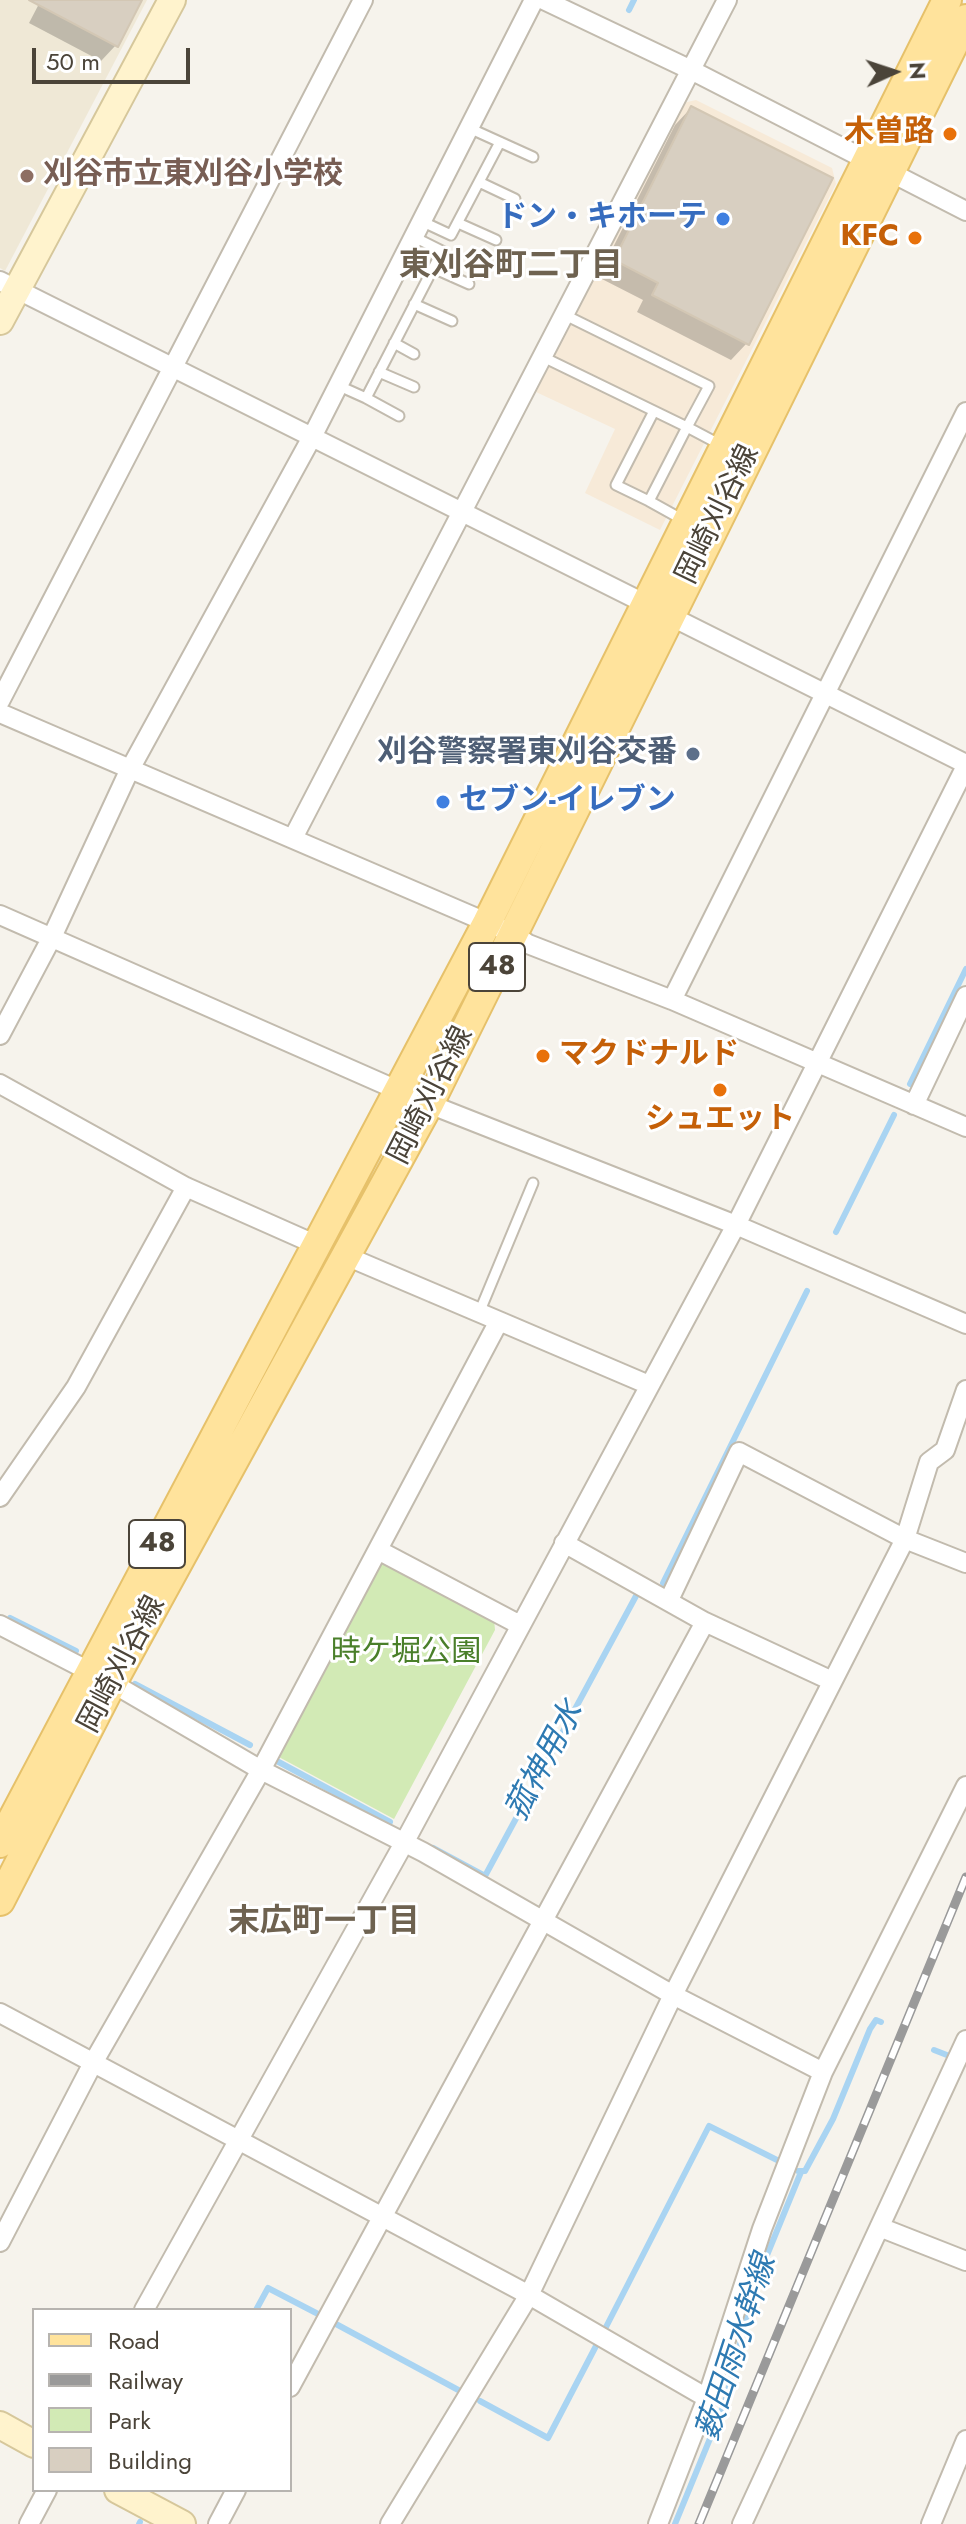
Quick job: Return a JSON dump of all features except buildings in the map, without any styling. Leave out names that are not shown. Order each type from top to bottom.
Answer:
[{"type":"main road","name":"岡崎刈谷線","points":[[0,1901],[100,1678],[319,1246],[487,923],[658,608],[876,167],[947,0]]},
{"type":"main road","name":"岡崎刈谷線","points":[[0,1843],[346,1256],[429,1104],[514,934],[658,608],[688,522],[725,447],[876,167],[966,19]]},
{"type":"street","points":[[0,321],[8,285],[172,0]]},
{"type":"street","points":[[0,701],[363,0]]},
{"type":"street","points":[[0,1035],[52,937],[129,771],[312,437],[534,0]]},
{"type":"street","points":[[544,0],[691,70],[966,211]]},
{"type":"street","points":[[293,838],[727,0]]},
{"type":"street","points":[[8,285],[966,765],[736,1225],[404,1843],[145,2308]]},
{"type":"street","points":[[672,1000],[966,412]]},
{"type":"street","points":[[0,713],[514,934],[528,944],[672,1000],[966,1127]]},
{"type":"street","points":[[0,915],[429,1104],[736,1225],[966,1324]]},
{"type":"street","points":[[914,1105],[966,996]]},
{"type":"street","points":[[0,1084],[186,1187],[319,1246]]},
{"type":"street","points":[[0,1497],[76,1387],[186,1187]]},
{"type":"street","points":[[346,1256],[649,1385]]},
{"type":"street","points":[[0,2242],[93,2063],[261,1770],[499,1321]]},
{"type":"street","points":[[390,2524],[529,2295],[673,1995],[905,1539],[929,1462],[958,1439],[966,1390]]},
{"type":"street","points":[[669,1600],[739,1452],[905,1539],[966,1563]]},
{"type":"street","points":[[564,1543],[705,1622],[832,1681]]},
{"type":"street","points":[[378,1550],[520,1625]]},
{"type":"street","points":[[292,2383],[705,1622]]},
{"type":"street","points":[[0,1625],[261,1770],[404,1843],[673,1995],[823,2072]]},
{"type":"street","points":[[658,2524],[707,2398],[762,2229],[823,2072],[966,1786]]},
{"type":"street","points":[[0,2013],[529,2295],[707,2398]]},
{"type":"street","points":[[742,2524],[882,2228],[966,2040]]},
{"type":"street","points":[[882,2228],[966,2261]]},
{"type":"street","points":[[0,2425],[32,2443]]},
{"type":"street","points":[[931,2524],[966,2440]]},
{"type":"street","points":[[29,2524],[46,2492]]},
{"type":"street","points":[[122,2492],[182,2524]]},
{"type":"street","points":[[218,2524],[235,2492]]},
{"type":"lane","points":[[469,128],[533,157]]},
{"type":"lane","points":[[418,229],[451,235],[500,142]]},
{"type":"lane","points":[[479,182],[515,199]]},
{"type":"lane","points":[[458,223],[496,240]]},
{"type":"lane","points":[[366,398],[442,251],[418,229]]},
{"type":"lane","points":[[433,268],[469,284]]},
{"type":"lane","points":[[414,304],[452,321]]},
{"type":"lane","points":[[565,315],[709,386],[649,501]]},
{"type":"lane","points":[[394,343],[414,354]]},
{"type":"lane","points":[[543,357],[725,447]]},
{"type":"lane","points":[[379,372],[414,387]]},
{"type":"lane","points":[[337,385],[399,416]]},
{"type":"lane","points":[[654,411],[616,485],[688,522]]},
{"type":"lane","points":[[479,1313],[533,1183]]},
{"type":"shaded area","name":"刈谷市立東刈谷小学校","points":[[0,0],[147,0],[5,271],[0,268]]},
{"type":"shaded area","points":[[696,100],[832,168],[836,184],[660,530],[585,493],[615,429],[536,392],[683,103]]},
{"type":"green space","name":"時ケ堀公園","points":[[388,1562],[494,1619],[495,1630],[394,1819],[277,1756],[378,1564]]},
{"type":"waterway","points":[[629,10],[634,0]]},
{"type":"waterway","name":"菰神用水","points":[[910,1084],[966,969]]},
{"type":"waterway","name":"菰神用水","points":[[836,1232],[894,1115]]},
{"type":"waterway","name":"菰神用水","points":[[663,1583],[807,1291]]},
{"type":"waterway","name":"菰神用水","points":[[433,1848],[485,1876],[636,1596]]},
{"type":"waterway","name":"菰神用水","points":[[10,1618],[76,1651]]},
{"type":"waterway","name":"菰神用水","points":[[135,1684],[250,1745]]},
{"type":"waterway","name":"菰神用水","points":[[275,1760],[390,1822]]},
{"type":"waterway","points":[[798,2171],[805,2171],[833,2119],[870,2029],[876,2020],[881,2022]]},
{"type":"waterway","points":[[934,2050],[952,2057]]},
{"type":"waterway","points":[[606,2327],[709,2126],[781,2162]]},
{"type":"waterway","name":"薮田雨水幹線","points":[[675,2524],[725,2402],[756,2282],[801,2172]]},
{"type":"waterway","points":[[257,2308],[268,2288],[320,2315]]},
{"type":"waterway","points":[[336,2324],[462,2392]]},
{"type":"waterway","points":[[480,2401],[548,2438],[596,2346]]},
{"type":"railway","points":[[699,2524],[966,1877]]},
{"type":"place","name":"木曽路","points":[[950,134]]},
{"type":"place","name":"刈谷市立東刈谷小学校","points":[[27,176]]},
{"type":"place","name":"ドン・キホーテ","points":[[723,219]]},
{"type":"place","name":"KFC","points":[[915,238]]},
{"type":"place","name":"刈谷警察署東刈谷交番","points":[[693,754]]},
{"type":"place","name":"セブン-イレブン","points":[[443,802]]},
{"type":"place","name":"マクドナルド","points":[[543,1056]]},
{"type":"place","name":"シュエット","points":[[720,1090]]},
{"type":"district","name":"東刈谷町二丁目","points":[[511,267]]},
{"type":"district","name":"末広町一丁目","points":[[324,1923]]}]
